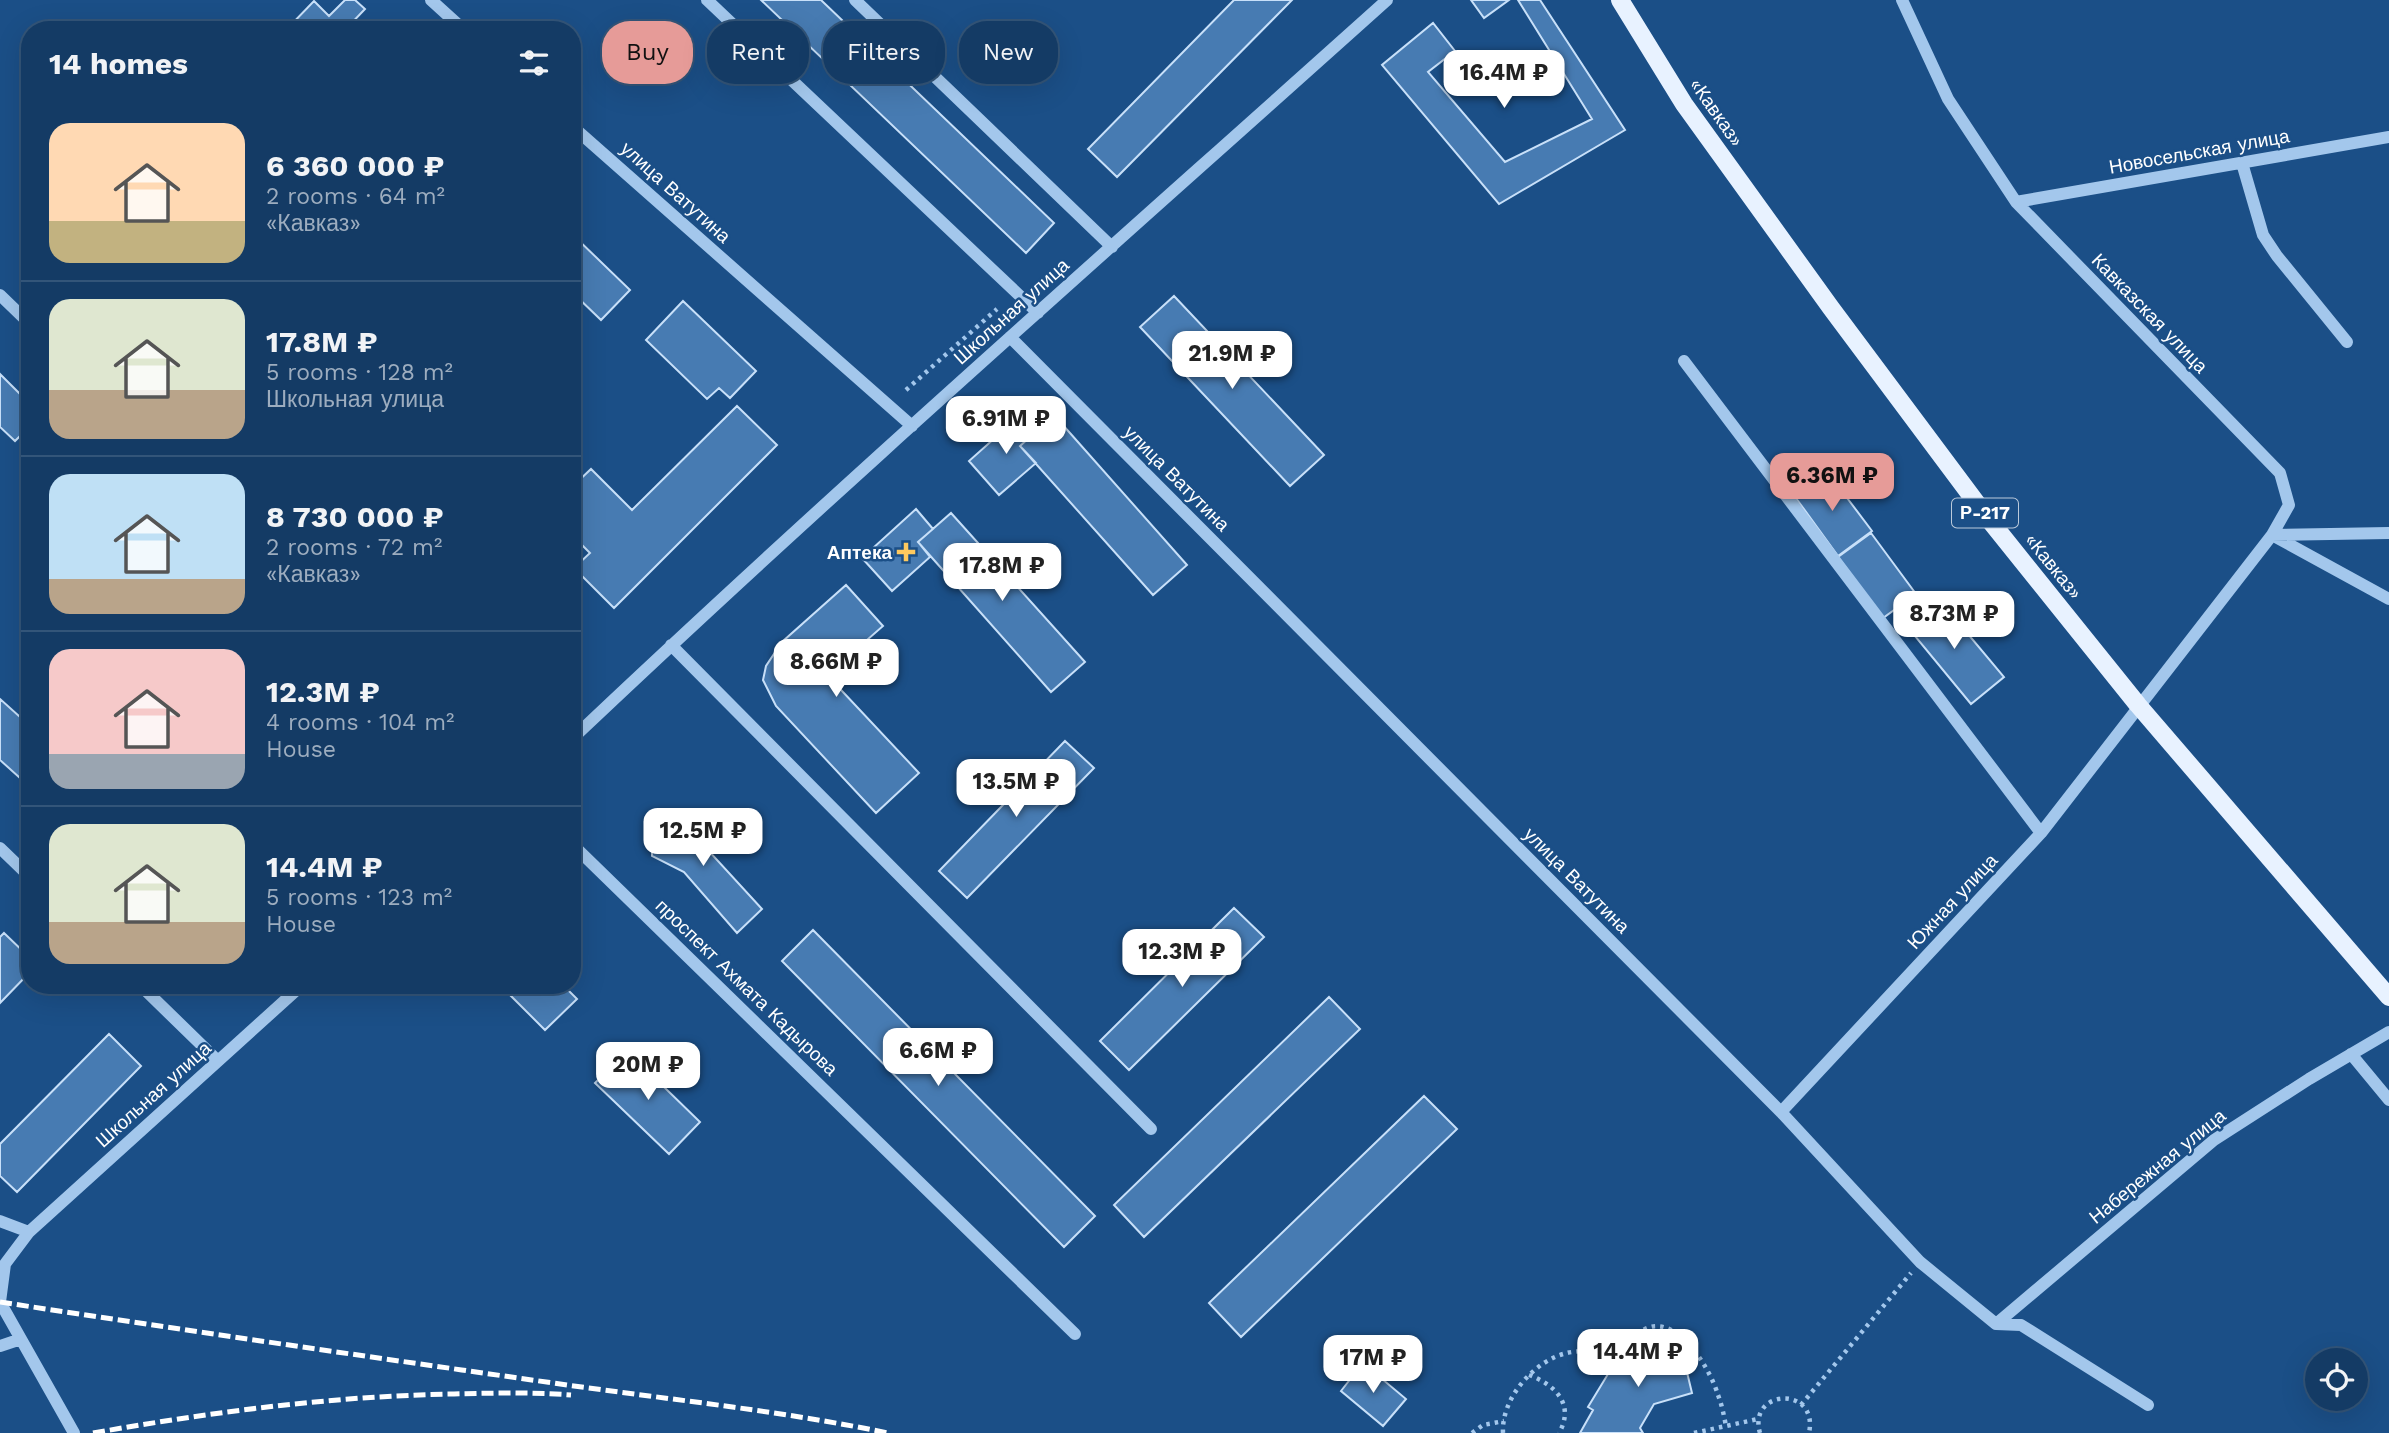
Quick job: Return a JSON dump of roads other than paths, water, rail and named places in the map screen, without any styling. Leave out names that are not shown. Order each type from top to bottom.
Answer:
[{"type":"main road","name":"«Кавказ»","points":[[1620,0],[1684,104],[1831,308],[1987,517],[2138,705],[2389,997]]},
{"type":"street","points":[[430,0],[454,21]]},
{"type":"street","points":[[707,0],[1038,313]]},
{"type":"street","points":[[855,0],[1112,247]]},
{"type":"street","name":"Школьная улица","points":[[581,730],[671,645],[1010,337],[1387,0]]},
{"type":"street","name":"Кавказская улица","points":[[1902,0],[1948,99],[2016,202],[2280,473],[2288,505],[2272,535],[2138,705]]},
{"type":"street","name":"улица Ватутина","points":[[581,134],[912,426]]},
{"type":"street","name":"Новосельская улица","points":[[2016,202],[2389,137]]},
{"type":"street","points":[[2242,163],[2263,235],[2347,342]]},
{"type":"street","points":[[0,295],[21,315]]},
{"type":"street","name":"улица Ватутина","points":[[1010,337],[1781,1112],[1920,1262],[1996,1324],[2021,1325],[2147,1405]]},
{"type":"street","points":[[1684,361],[2041,833]]},
{"type":"street","points":[[2272,535],[2389,533]]},
{"type":"street","points":[[2272,535],[2389,599]]},
{"type":"street","points":[[671,645],[1151,1129]]},
{"type":"street","name":"Южная улица","points":[[1781,1112],[2041,833],[2138,705]]},
{"type":"street","points":[[0,848],[21,868]]},
{"type":"street","name":"проспект Ахмата Кадырова","points":[[581,853],[1075,1334]]},
{"type":"street","points":[[149,994],[218,1061]]},
{"type":"street","name":"Школьная улица","points":[[74,1433],[0,1302],[5,1264],[29,1232],[292,994]]},
{"type":"street","name":"Набережная улица","points":[[1996,1324],[2214,1140],[2389,1032]]},
{"type":"street","points":[[2351,1054],[2389,1100]]},
{"type":"street","points":[[0,1221],[29,1232]]},
{"type":"street","points":[[0,1346],[21,1339]]},
{"type":"railway","points":[[0,1302],[425,1365],[768,1412],[888,1433]]},
{"type":"railway","points":[[93,1433],[228,1412],[363,1398],[498,1393],[571,1395]]},
{"type":"place","name":"Аптека","points":[[906,552]]}]
